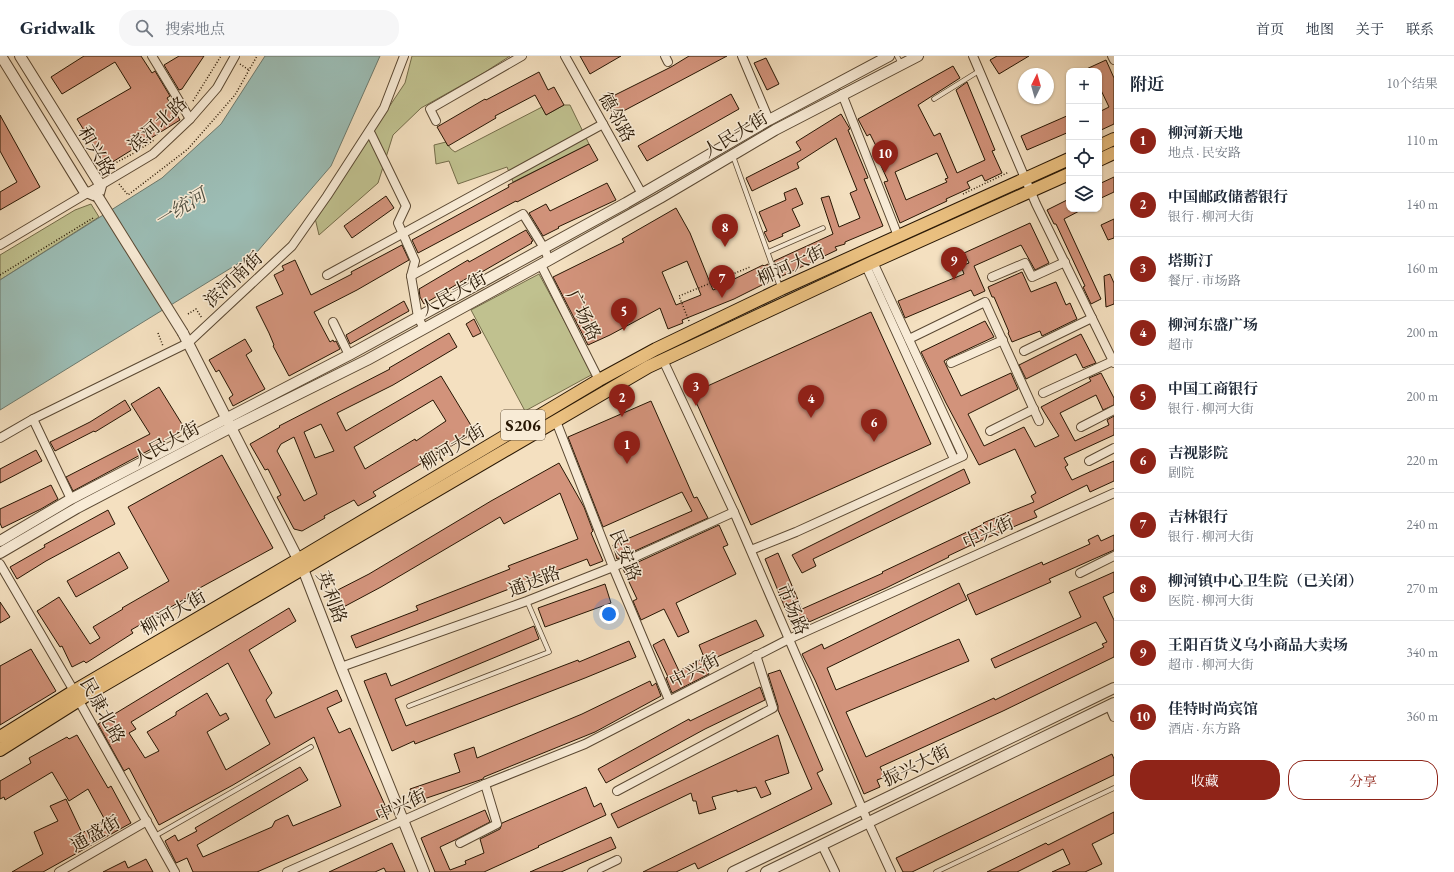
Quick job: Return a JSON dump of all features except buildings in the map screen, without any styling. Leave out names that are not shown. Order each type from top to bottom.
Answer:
[{"type":"main road","points":[[1102,145],[1114,139]]},
{"type":"main road","points":[[1102,159],[1114,153]]},
{"type":"main road","name":"柳河大街","points":[[301,564],[599,380],[693,330],[1066,160]]},
{"type":"main road","name":"柳河大街","points":[[0,737],[76,696],[301,564],[663,360],[1066,175]]},
{"type":"main road","name":"柳河大街","points":[[0,750],[76,696]]},
{"type":"street","name":"和兴路","points":[[1,56],[81,188],[87,194],[98,197],[101,186],[20,56]]},
{"type":"street","points":[[152,56],[188,116]]},
{"type":"street","name":"滨河南街","points":[[0,438],[33,419],[188,343],[292,246],[327,196],[384,108],[404,56]]},
{"type":"street","points":[[436,121],[430,109],[522,56]]},
{"type":"street","name":"德邻路","points":[[565,56],[642,194]]},
{"type":"street","points":[[742,56],[769,120]]},
{"type":"street","name":"人民大街","points":[[1,537],[227,417],[293,386],[642,194],[769,120],[889,56]]},
{"type":"street","name":"人民大街","points":[[0,553],[78,508],[232,427],[360,363],[545,263],[899,60],[918,56]]},
{"type":"street","points":[[973,56],[1032,191],[1036,204],[1114,362],[1043,393]]},
{"type":"street","points":[[1112,56],[1114,60]]},
{"type":"street","name":"滨河北路","points":[[0,245],[153,154],[188,116],[217,88],[237,60]]},
{"type":"street","points":[[842,94],[898,236]]},
{"type":"street","points":[[327,275],[603,124]]},
{"type":"street","points":[[371,134],[406,206],[398,223],[415,261],[412,276],[418,317],[424,328]]},
{"type":"street","name":"英利路","points":[[98,197],[183,333],[301,564],[424,872]]},
{"type":"street","name":"广场路","points":[[412,276],[523,214],[544,248],[545,263],[599,380]]},
{"type":"street","points":[[992,277],[1025,264],[1032,277],[1065,262]]},
{"type":"street","points":[[751,550],[796,532],[963,456],[909,339],[870,264]]},
{"type":"street","points":[[870,264],[954,459]]},
{"type":"street","points":[[909,339],[985,302],[1039,421]]},
{"type":"street","points":[[1024,351],[1092,318]]},
{"type":"street","points":[[333,322],[349,355]]},
{"type":"street","points":[[951,362],[1002,340]]},
{"type":"street","name":"市场路","points":[[663,360],[751,550],[891,872]]},
{"type":"street","points":[[990,431],[1034,409]]},
{"type":"street","points":[[1081,427],[1114,410]]},
{"type":"street","points":[[33,419],[71,499]]},
{"type":"street","name":"民安路","points":[[556,421],[669,700]]},
{"type":"street","points":[[1089,461],[1114,448]]},
{"type":"street","name":"中兴街","points":[[287,872],[485,784],[585,744],[789,639],[1114,493]]},
{"type":"street","name":"通达路","points":[[341,667],[527,601],[614,567],[734,512]]},
{"type":"street","points":[[1080,573],[1114,556]]},
{"type":"street","name":"民康北路","points":[[0,564],[175,872]]},
{"type":"street","points":[[617,791],[773,708],[756,655]]},
{"type":"street","name":"振兴大街","points":[[733,872],[1114,688]]},
{"type":"street","points":[[1111,704],[1114,717]]},
{"type":"street","name":"振兴大街","points":[[766,872],[1111,704]]},
{"type":"street","points":[[460,843],[497,824],[485,784]]},
{"type":"street","name":"通盛街","points":[[60,872],[147,822]]},
{"type":"street","points":[[822,845],[835,872]]},
{"type":"street","points":[[592,872],[617,860]]},
{"type":"lane","points":[[934,99],[979,71]]},
{"type":"lane","points":[[733,156],[781,289]]},
{"type":"lane","points":[[768,252],[823,228]]},
{"type":"lane","points":[[408,706],[549,652],[527,601]]},
{"type":"lane","points":[[155,836],[311,747]]},
{"type":"lane","points":[[936,872],[1114,788]]},
{"type":"path","points":[[188,116],[222,56]]},
{"type":"path","points":[[119,184],[128,195],[188,149],[235,95],[257,56]]},
{"type":"path","points":[[237,60],[249,70]]},
{"type":"path","points":[[106,168],[134,153],[157,138]]},
{"type":"path","points":[[0,275],[93,218]]},
{"type":"path","points":[[693,330],[679,296],[750,267]]},
{"type":"path","points":[[188,314],[196,309],[204,321]]},
{"type":"path","points":[[158,333],[163,347],[167,345]]},
{"type":"green space","points":[[412,56],[510,56],[485,72],[421,108],[393,135],[378,183],[319,235],[315,218],[405,83]]},
{"type":"green space","points":[[564,105],[570,105],[589,144],[513,182],[507,167],[458,184],[449,161],[436,164],[434,145],[446,142],[455,152],[542,107],[546,115]]},
{"type":"green space","points":[[91,204],[99,217],[0,280],[0,255],[75,210]]},
{"type":"green space","points":[[539,274],[593,374],[525,411],[471,310]]},
{"type":"water","name":"一统河","points":[[265,56],[380,56],[331,166],[257,252],[0,410],[0,280],[162,178],[221,124]]},
{"type":"place","name":"佳特时尚宾馆","points":[[885,173]]},
{"type":"place","name":"柳河镇中心卫生院（已关闭）","points":[[725,247]]},
{"type":"place","name":"王阳百货义乌小商品大卖场","points":[[954,280]]},
{"type":"place","name":"吉林银行","points":[[722,298]]},
{"type":"place","name":"中国工商银行","points":[[624,331]]},
{"type":"place","name":"塔斯汀","points":[[696,406]]},
{"type":"place","name":"中国邮政储蓄银行","points":[[622,417]]},
{"type":"place","name":"柳河东盛广场","points":[[811,418]]},
{"type":"place","name":"吉视影院","points":[[874,442]]},
{"type":"place","name":"柳河新天地","points":[[627,464]]}]
